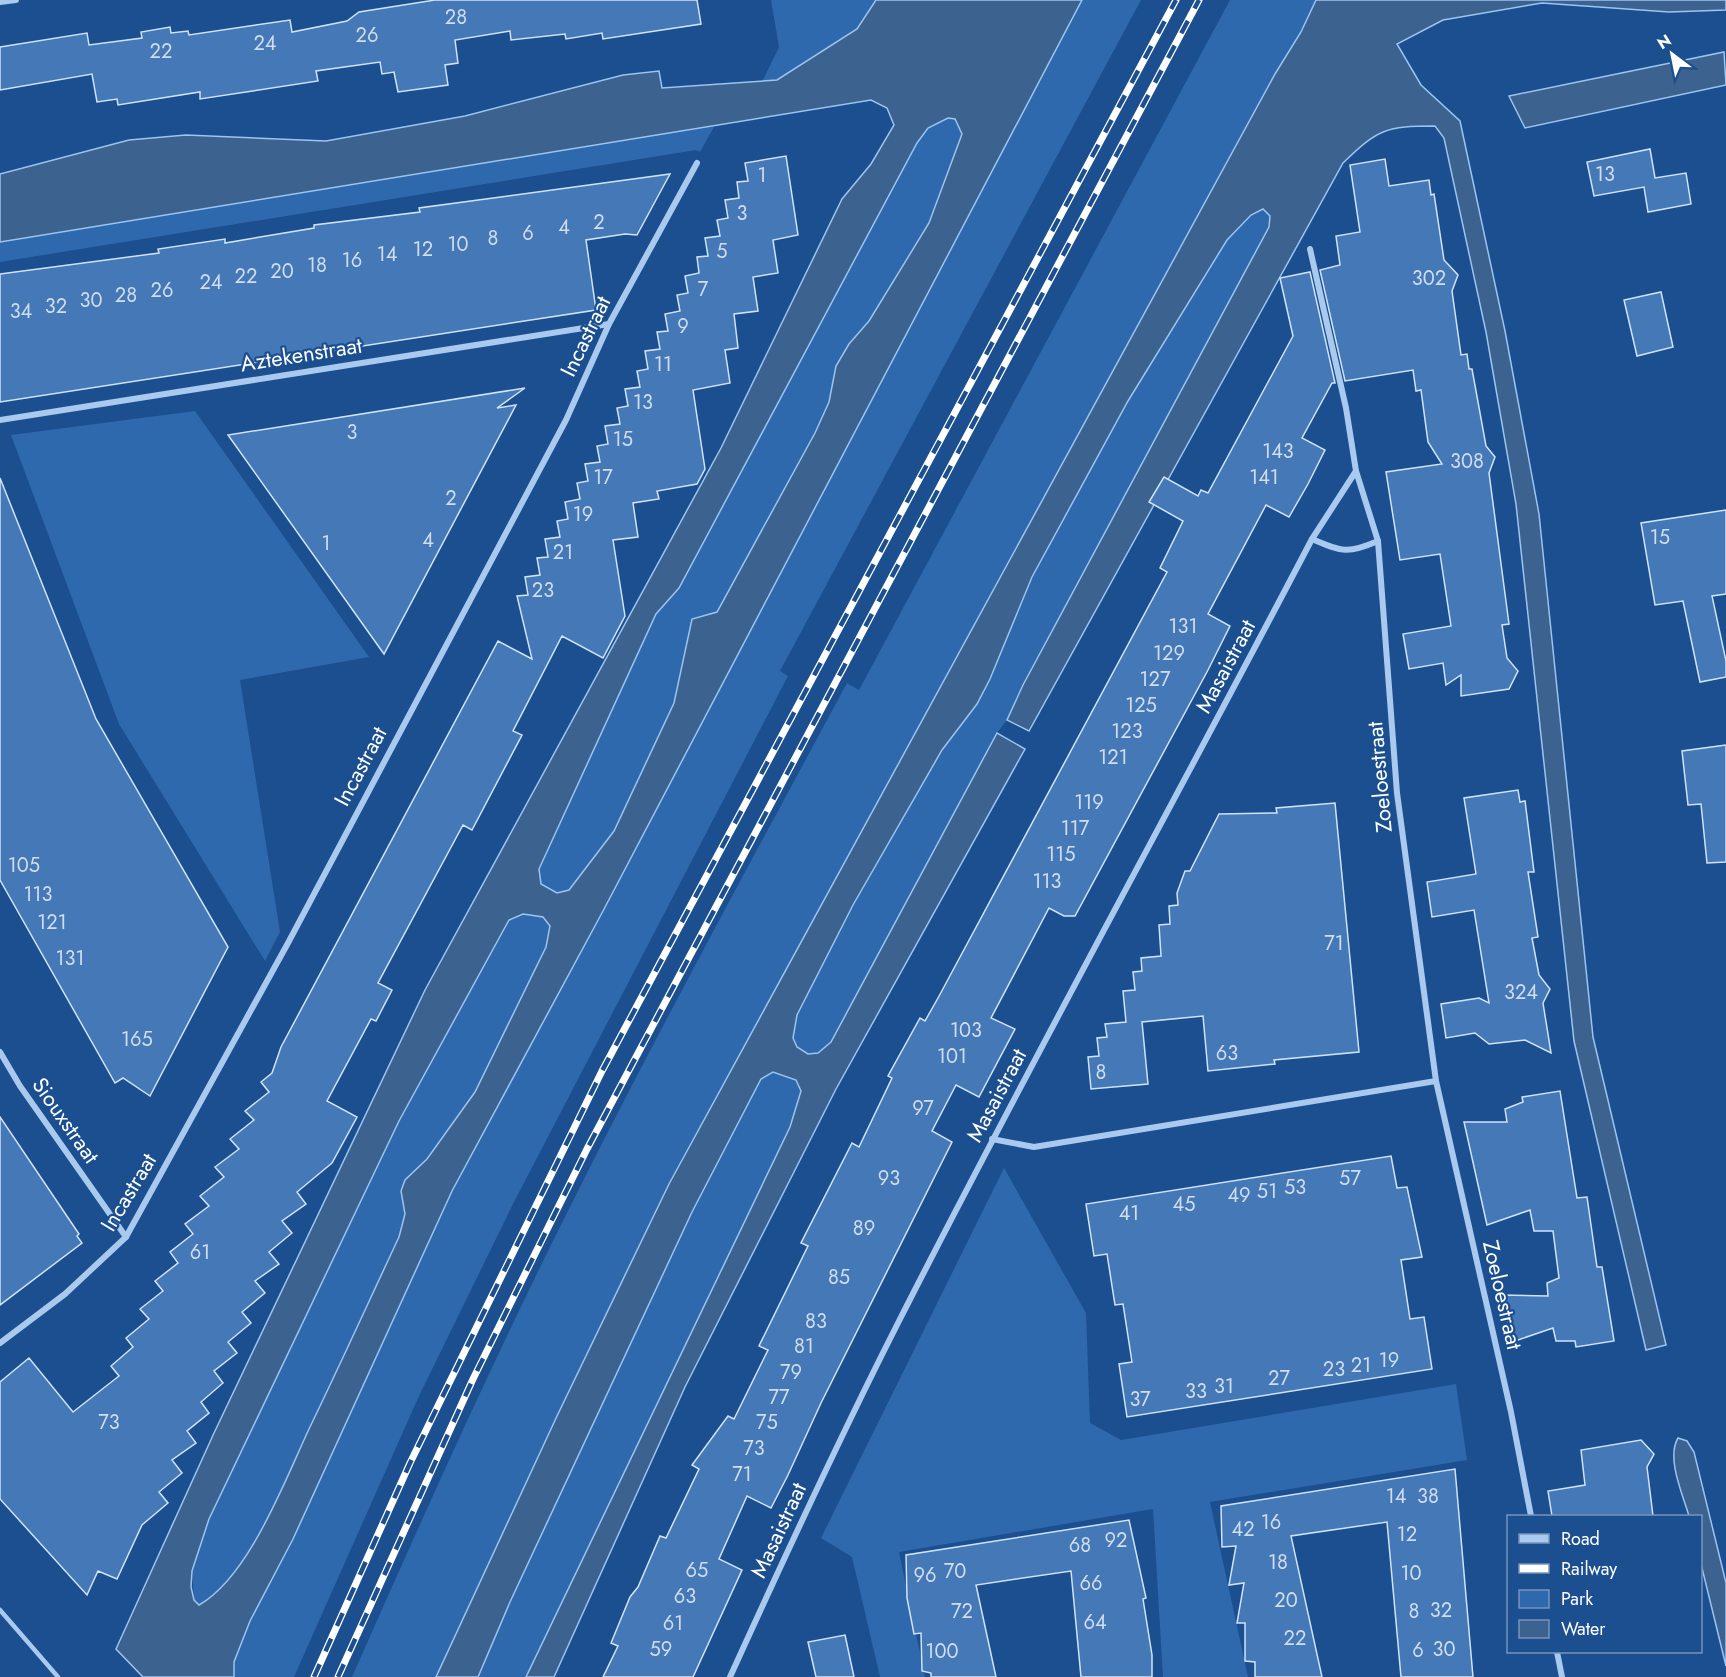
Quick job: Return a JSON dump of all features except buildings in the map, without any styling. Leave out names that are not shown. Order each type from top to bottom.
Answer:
[{"type":"street","points":[[0,2],[16,0]]},
{"type":"street","name":"Incastraat","points":[[0,1343],[65,1294],[126,1237],[288,943],[566,420],[609,324],[697,164]]},
{"type":"street","points":[[1310,249],[1346,408],[1356,471]]},
{"type":"street","name":"Aztekenstraat","points":[[0,420],[609,324]]},
{"type":"street","name":"Masaistraat","points":[[730,1677],[799,1526],[897,1325],[992,1139],[1312,538],[1356,471]]},
{"type":"street","name":"Zoeloestraat","points":[[1356,471],[1378,541],[1397,793],[1436,1081],[1511,1412],[1531,1515]]},
{"type":"street","points":[[1312,538],[1332,547],[1354,552],[1378,541]]},
{"type":"street","name":"Siouxstraat","points":[[0,1052],[20,1086],[126,1237]]},
{"type":"street","points":[[992,1139],[1034,1147],[1436,1081]]},
{"type":"street","points":[[1557,1653],[1562,1677]]},
{"type":"lane","points":[[0,1610],[58,1677]]},
{"type":"green space","points":[[771,0],[876,0],[857,29],[777,80],[762,82],[779,47]]},
{"type":"green space","points":[[1082,0],[1141,0],[780,671],[788,676],[514,1202],[419,1396],[294,1677],[234,1677],[234,1662],[250,1621],[293,1539],[452,1191],[603,911]]},
{"type":"green space","points":[[1230,0],[1316,0],[1301,32],[1275,74],[669,1184],[557,1416],[436,1677],[352,1677],[490,1372],[578,1191],[644,1063],[847,683],[859,690]]},
{"type":"green space","points":[[948,118],[955,119],[962,134],[929,223],[869,321],[849,344],[836,366],[829,402],[815,433],[717,612],[692,619],[674,703],[614,831],[569,890],[557,894],[541,884],[539,869],[656,614],[679,588],[917,143],[928,128]]},
{"type":"green space","points":[[715,125],[700,152],[696,150],[0,262],[0,242]]},
{"type":"green space","points":[[1263,209],[1270,216],[1269,227],[1023,685],[1007,720],[997,733],[831,1042],[818,1053],[808,1054],[797,1047],[793,1038],[797,1015],[853,905],[942,750],[977,704],[990,679],[1032,577],[1128,401],[1227,240],[1251,215]]},
{"type":"green space","points":[[195,411],[369,657],[240,680],[280,932],[265,961],[119,724],[11,435]]},
{"type":"green space","points":[[523,914],[543,917],[550,926],[546,947],[475,1092],[427,1159],[405,1180],[401,1191],[405,1214],[399,1237],[276,1503],[250,1551],[235,1572],[199,1605],[194,1600],[192,1571],[209,1519],[249,1431],[399,1121],[509,920]]},
{"type":"green space","points":[[773,1072],[796,1080],[801,1091],[790,1127],[535,1659],[526,1677],[478,1677],[510,1602],[692,1212],[761,1079]]},
{"type":"green space","points":[[1004,1168],[1086,1313],[1090,1423],[1121,1440],[1456,1384],[1467,1460],[1210,1502],[1248,1677],[1163,1677],[1153,1509],[899,1552],[925,1677],[880,1677],[852,1557],[821,1538]]},
{"type":"water","points":[[876,0],[1082,0],[603,911],[452,1191],[293,1539],[250,1621],[234,1662],[234,1677],[143,1677],[116,1649],[214,1433],[425,990],[721,448],[842,199],[871,164],[894,125],[887,108],[871,100],[0,242],[0,174],[129,140],[186,135],[326,141],[465,116],[623,75],[659,71],[662,88],[777,80],[857,29]],"holes":[[[948,118],[955,119],[962,134],[929,223],[869,321],[849,344],[836,366],[829,402],[815,433],[717,612],[692,619],[674,703],[614,831],[569,890],[557,893],[541,884],[539,869],[656,614],[679,588],[917,143],[928,128]],[[523,914],[543,917],[550,926],[546,947],[475,1092],[427,1159],[405,1180],[401,1191],[405,1214],[399,1237],[264,1526],[234,1573],[217,1591],[199,1605],[194,1600],[191,1587],[192,1571],[209,1519],[399,1121],[509,920]]]},
{"type":"water","points":[[1316,0],[1726,0],[1726,10],[1669,12],[1542,3],[1443,20],[1397,44],[1421,85],[1460,121],[1505,331],[1539,514],[1593,1037],[1666,1345],[1646,1350],[1574,1041],[1516,504],[1486,332],[1444,138],[1435,126],[1394,129],[1375,136],[1343,163],[1029,731],[1007,720],[1023,685],[1269,227],[1270,216],[1263,209],[1251,215],[1227,240],[1128,401],[1032,577],[990,679],[977,704],[942,750],[853,905],[797,1015],[793,1038],[797,1047],[808,1054],[818,1053],[831,1042],[997,733],[1025,749],[836,1089],[685,1387],[554,1677],[526,1677],[790,1127],[801,1091],[796,1080],[773,1072],[761,1079],[692,1212],[510,1602],[478,1677],[436,1677],[557,1416],[669,1184],[1275,74],[1301,32]]},
{"type":"water","points":[[1724,52],[1726,85],[1525,128],[1509,96]]},
{"type":"water","points":[[1678,1438],[1687,1441],[1694,1452],[1726,1583],[1726,1666],[1702,1568],[1702,1515],[1689,1515],[1677,1477],[1675,1446]]},
{"type":"railway","points":[[314,1677],[410,1463],[602,1071],[1176,0]]},
{"type":"railway","points":[[338,1677],[473,1379],[587,1149],[1199,0]]}]
